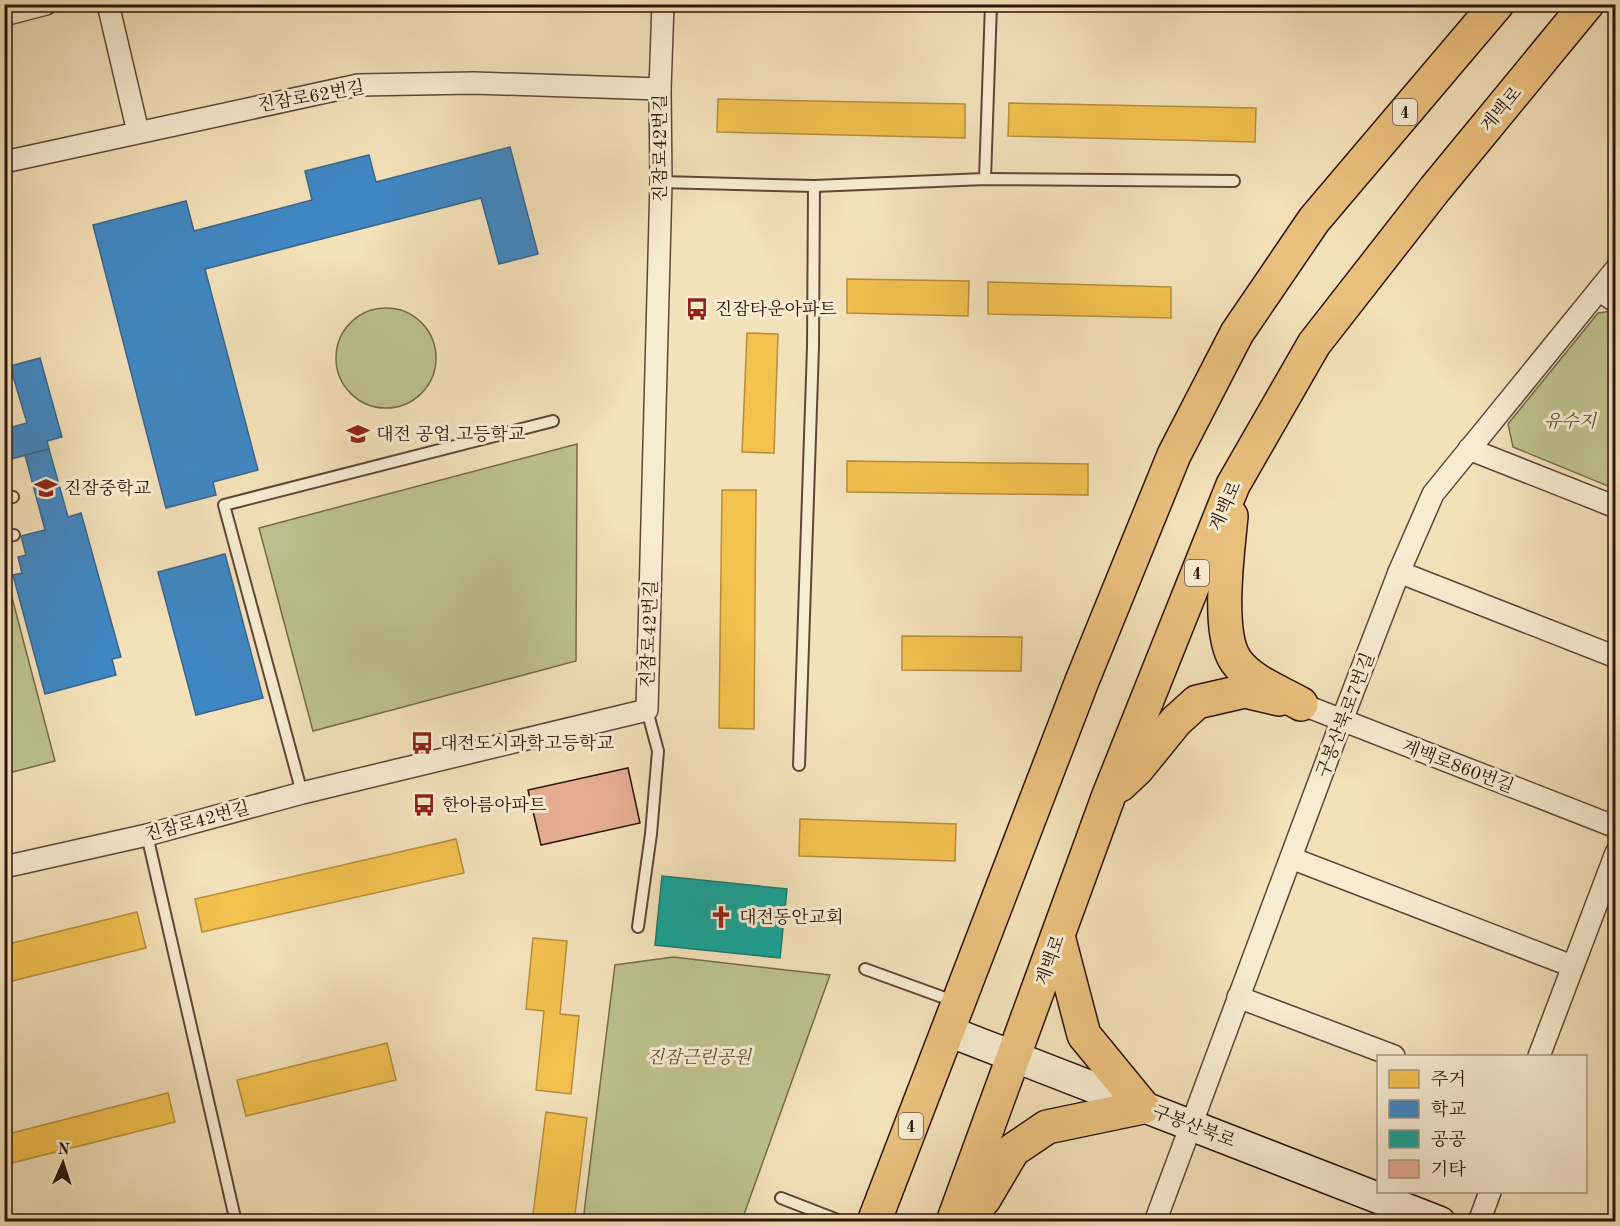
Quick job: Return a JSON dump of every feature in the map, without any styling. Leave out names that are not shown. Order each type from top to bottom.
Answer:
[{"type":"main road","name":"4","points":[[874,1221],[1082,681],[1173,455],[1237,333],[1314,220],[1497,4]]},
{"type":"main road","name":"계백로","points":[[953,1221],[1109,795],[1233,485],[1314,344],[1434,189],[1587,4]]},
{"type":"main road","points":[[1233,485],[1226,571],[1225,611],[1228,645],[1236,662],[1251,676],[1301,704]]},
{"type":"main road","points":[[1109,795],[1137,769],[1176,721],[1197,702],[1245,691],[1301,704]]},
{"type":"main road","points":[[965,1221],[984,1199],[1013,1149],[1047,1127],[1143,1107],[1084,1035],[1059,936]]},
{"type":"street","points":[[4,15],[46,4]]},
{"type":"street","points":[[108,4],[138,132]]},
{"type":"street","name":"진잠로42번길","points":[[4,867],[147,835],[302,793],[647,710],[661,182],[660,89],[663,4]]},
{"type":"street","name":"진잠로62번길","points":[[4,162],[358,86],[474,83],[660,89]]},
{"type":"street","name":"구봉산북로7번길","points":[[1155,1221],[1342,720],[1399,572],[1433,494],[1469,449],[1607,296],[1616,269]]},
{"type":"street","points":[[1469,449],[1616,507]]},
{"type":"street","points":[[1399,572],[1616,657]]},
{"type":"street","name":"계백로860번길","points":[[1301,704],[1616,827]]},
{"type":"street","points":[[1539,1055],[1616,853]]},
{"type":"street","points":[[1291,858],[1572,966]]},
{"type":"street","points":[[1238,997],[1391,1055]]},
{"type":"street","name":"구봉산북로","points":[[954,1017],[1015,1056],[1440,1221]]},
{"type":"street","points":[[1479,1221],[1489,1193]]},
{"type":"lane","points":[[985,179],[991,4]]},
{"type":"lane","points":[[661,182],[814,186],[985,179],[1234,181]]},
{"type":"lane","points":[[799,765],[812,359],[814,186]]},
{"type":"lane","points":[[302,793],[224,505],[553,421]]},
{"type":"lane","points":[[638,927],[651,834],[658,751],[647,710]]},
{"type":"lane","points":[[147,835],[235,1218],[221,1221]]},
{"type":"lane","points":[[865,969],[954,1017]]},
{"type":"lane","points":[[781,1198],[843,1221]]},
{"type":"green space","points":[[386,308],[405,311],[422,322],[433,339],[436,358],[433,377],[422,394],[405,405],[386,408],[367,405],[350,394],[339,377],[336,358],[339,339],[350,322],[367,311]]},
{"type":"green space","name":"유수지","points":[[1612,311],[1615,313],[1615,489],[1513,447],[1508,424],[1598,313]]},
{"type":"green space","points":[[577,444],[576,661],[313,731],[259,528]]},
{"type":"green space","points":[[4,571],[55,761],[5,774]]},
{"type":"green space","name":"진잠근린공원","points":[[673,957],[830,975],[743,1221],[583,1221],[615,965]]},
{"type":"building: 주거","points":[[718,99],[965,104],[965,138],[717,132]]},
{"type":"building: 주거","points":[[1009,103],[1256,108],[1255,142],[1008,136]]},
{"type":"building: 주거","points":[[847,279],[969,281],[968,316],[847,313]]},
{"type":"building: 주거","points":[[988,282],[1171,287],[1171,318],[988,314]]},
{"type":"building: 주거","points":[[747,333],[778,334],[774,453],[742,452]]},
{"type":"building: 주거","points":[[847,461],[1088,464],[1088,495],[847,492]]},
{"type":"building: 주거","points":[[722,490],[756,490],[754,729],[719,728]]},
{"type":"building: 주거","points":[[902,636],[1022,637],[1021,671],[902,670]]},
{"type":"building: 주거","points":[[800,819],[956,824],[955,861],[799,856]]},
{"type":"building: 주거","points":[[456,839],[464,873],[202,932],[195,899]]},
{"type":"building: 주거","points":[[137,912],[146,948],[4,983],[4,945]]},
{"type":"building: 주거","points":[[533,938],[567,941],[560,1014],[579,1016],[571,1094],[536,1090],[544,1011],[526,1009]]},
{"type":"building: 주거","points":[[387,1043],[396,1080],[246,1116],[237,1080]]},
{"type":"building: 주거","points":[[168,1093],[175,1122],[4,1165],[4,1135]]},
{"type":"building: 주거","points":[[546,1112],[587,1118],[574,1222],[532,1222]]},
{"type":"building: 학교","points":[[510,147],[538,254],[499,264],[481,198],[205,269],[258,470],[213,482],[216,495],[166,508],[93,225],[186,201],[194,231],[312,200],[305,171],[369,155],[376,182]]},
{"type":"building: 학교","points":[[40,358],[62,437],[47,441],[49,449],[4,461],[4,429],[27,423],[10,366]]},
{"type":"building: 학교","points":[[49,449],[68,517],[81,513],[121,657],[112,659],[116,675],[45,694],[13,575],[22,573],[18,557],[26,555],[21,536],[45,530],[25,455]]},
{"type":"building: 학교","points":[[225,554],[263,698],[196,715],[158,572]]},
{"type":"building: 공공","name":"대전동안교회","points":[[662,876],[787,889],[780,958],[655,945]]},
{"type":"building: 기타","points":[[628,768],[640,823],[541,845],[528,790]]},
{"type":"place","name":"진잠타운아파트","points":[[697,309]]},
{"type":"place","name":"대전 공업 고등학교","points":[[358,434]]},
{"type":"place","name":"진잠중학교","points":[[46,488]]},
{"type":"place","name":"대전도시과학고등학교","points":[[422,743]]},
{"type":"place","name":"한아름아파트","points":[[424,805]]},
{"type":"place","name":"대전동안교회","points":[[721,917]]}]
